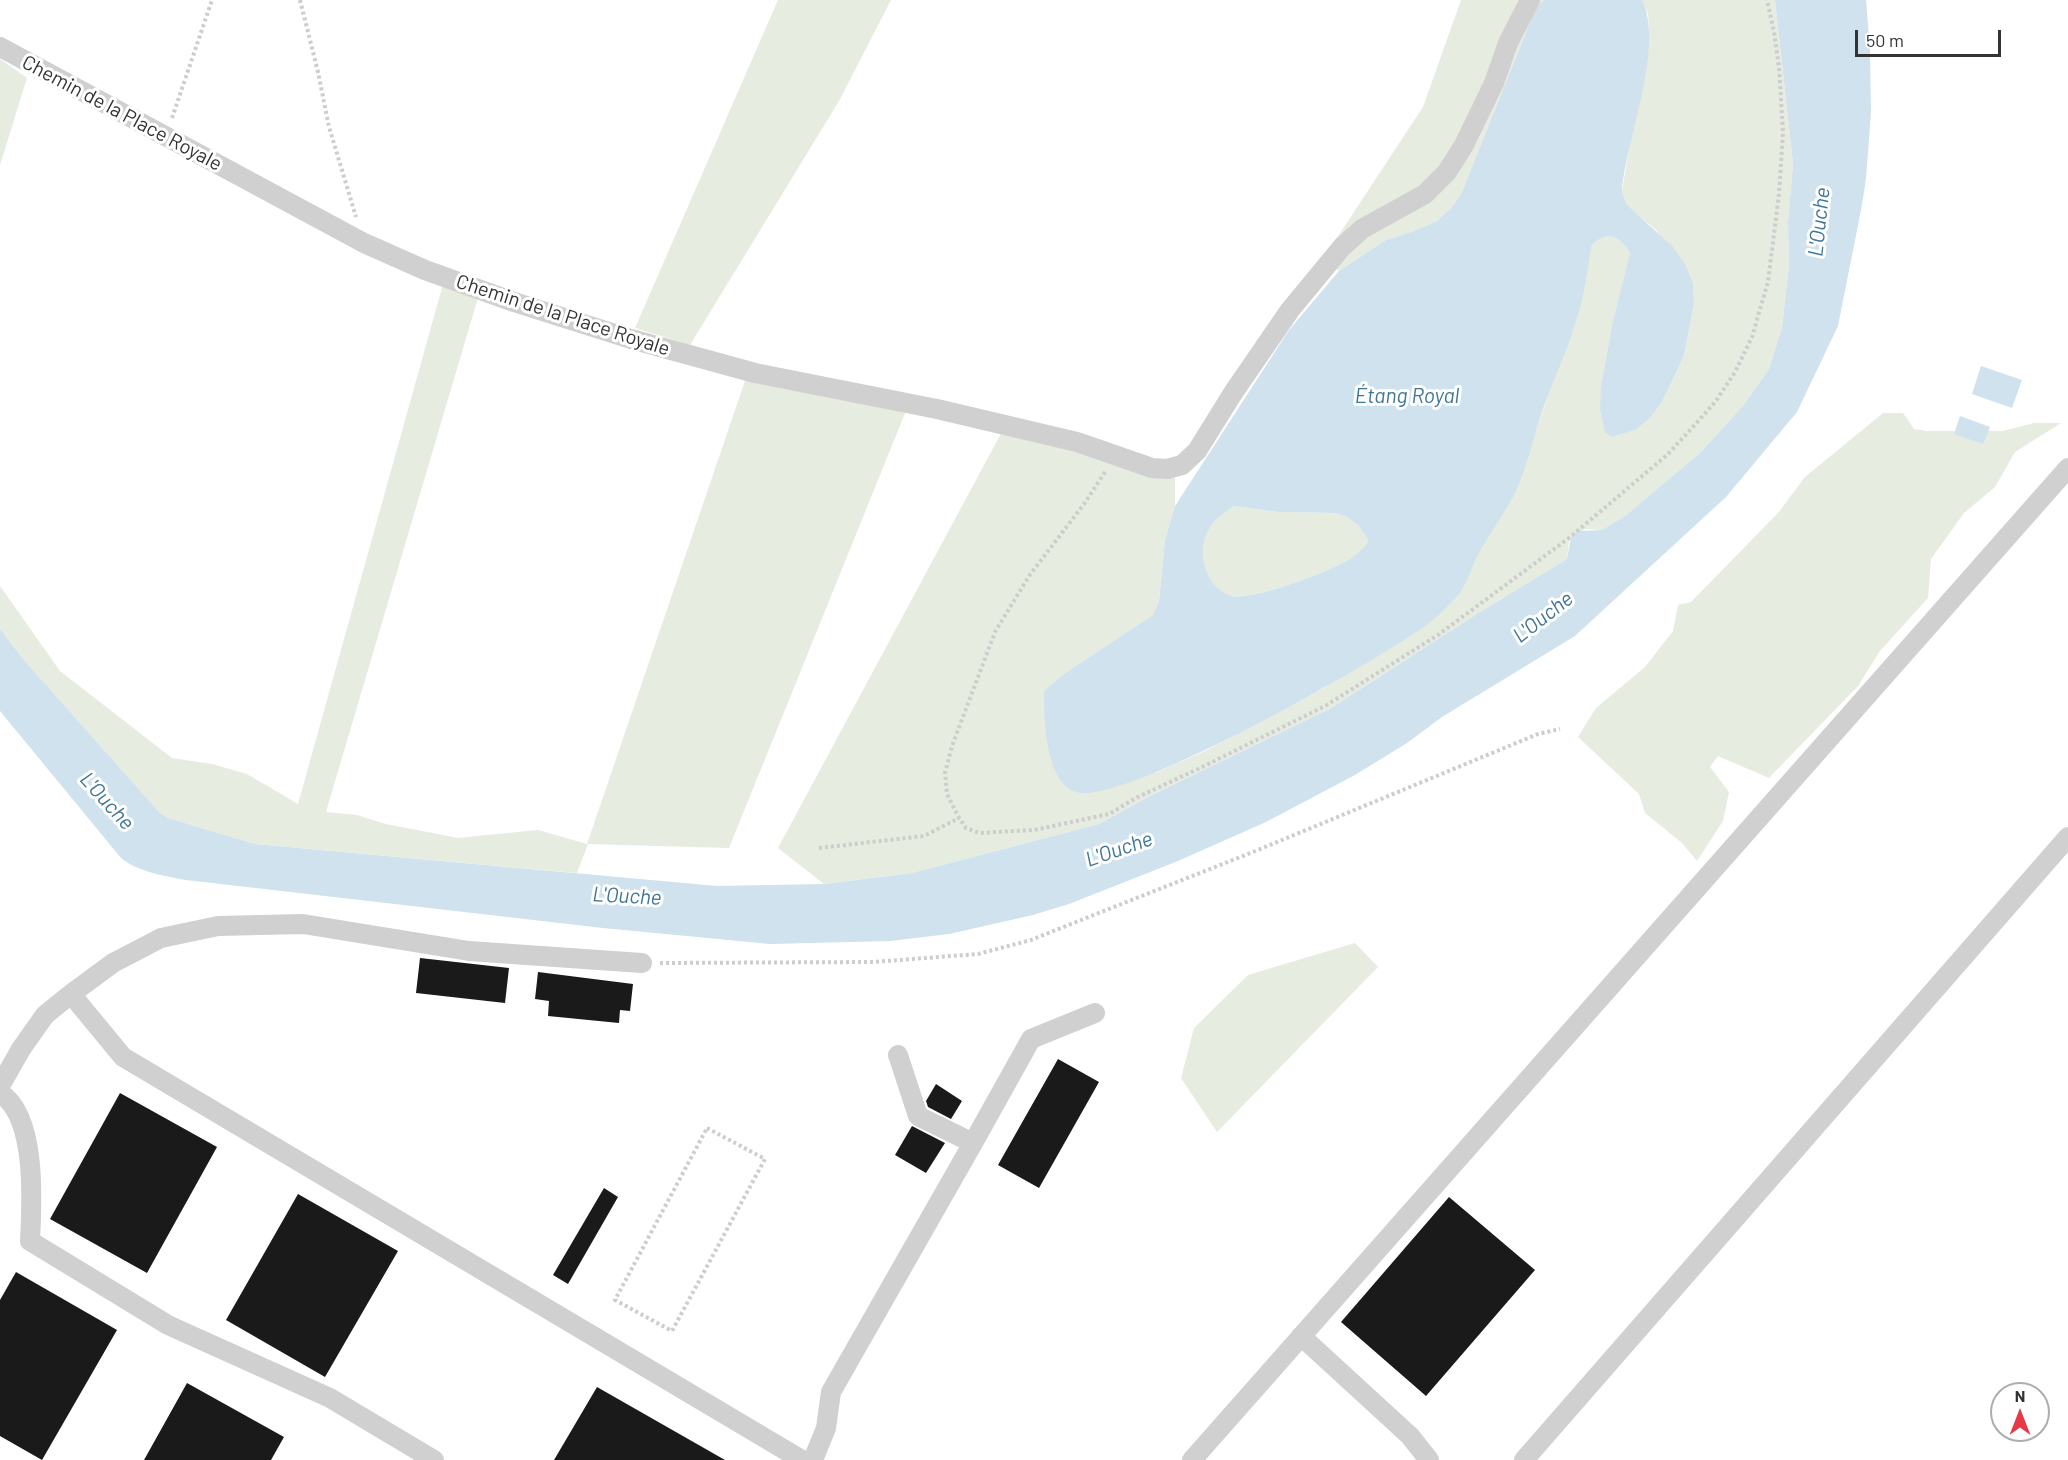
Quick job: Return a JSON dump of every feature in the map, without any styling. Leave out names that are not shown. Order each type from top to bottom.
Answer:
[{"type":"lane","name":"Chemin de la Place Royale","points":[[0,47],[364,243],[425,270],[631,339],[756,373],[937,409],[1077,442],[1152,468],[1167,469],[1182,465],[1197,450],[1290,310],[1342,247],[1362,229],[1425,194],[1447,172],[1464,146],[1494,83],[1508,43],[1530,0]]},
{"type":"lane","points":[[1192,1460],[2068,468]]},
{"type":"lane","points":[[1524,1460],[2068,837]]},
{"type":"lane","points":[[0,1086],[21,1049],[45,1016],[70,994],[114,963],[161,939],[218,926],[303,924],[469,951],[642,963]]},
{"type":"lane","points":[[70,994],[123,1057],[802,1460]]},
{"type":"lane","points":[[813,1460],[826,1428],[831,1392],[1030,1039],[1095,1013]]},
{"type":"lane","points":[[898,1055],[918,1116],[973,1143]]},
{"type":"lane","points":[[0,1093],[9,1099],[17,1110],[27,1149],[32,1191],[30,1241],[168,1325],[330,1398],[434,1460]]},
{"type":"lane","points":[[1301,1336],[1410,1436],[1429,1460]]},
{"type":"path","points":[[165,137],[212,0]]},
{"type":"path","points":[[300,0],[329,127],[364,243]]},
{"type":"path","points":[[1112,454],[1106,470],[1084,504],[1029,576],[995,632],[952,746],[945,773],[947,794],[966,828],[980,834],[1034,830],[1109,814],[1138,797],[1324,706],[1438,635],[1569,538],[1667,455],[1716,401],[1736,372],[1752,337],[1768,282],[1779,194],[1783,132],[1779,67],[1767,0]]},
{"type":"path","points":[[642,963],[873,962],[978,954],[1031,940],[1253,852],[1538,734],[1560,729]]},
{"type":"path","points":[[819,848],[924,836],[959,818]]},
{"type":"path","points":[[707,1128],[765,1160],[720,1244],[672,1331],[615,1300],[707,1128]]},
{"type":"shaded area","points":[[778,0],[891,0],[839,101],[690,345],[635,328]]},
{"type":"shaded area","points":[[1461,0],[1544,0],[1536,7],[1462,192],[1452,207],[1437,221],[1386,240],[1339,271],[1323,259],[1423,107]]},
{"type":"shaded area","points":[[1642,0],[1775,0],[1793,164],[1788,222],[1789,266],[1782,327],[1769,369],[1743,406],[1700,453],[1625,516],[1602,530],[1586,529],[1574,534],[1569,542],[1567,559],[1331,708],[1146,798],[1099,824],[912,873],[824,884],[778,848],[1004,428],[1175,476],[1175,506],[1165,540],[1159,601],[1153,615],[1065,673],[1044,691],[1155,773],[1205,751],[1324,688],[1463,587],[1476,557],[1515,492],[1577,318],[1592,245],[1603,237],[1617,239],[1630,253],[1612,325],[1601,386],[1612,437],[1636,430],[1650,418],[1662,402],[1684,356],[1694,304],[1693,283],[1657,231],[1625,204],[1622,191],[1649,28],[1648,14]]},
{"type":"shaded area","points":[[0,59],[27,78],[0,165]]},
{"type":"shaded area","points":[[445,277],[480,291],[326,812],[357,815],[386,824],[458,838],[538,830],[587,844],[748,372],[908,406],[729,848],[588,844],[577,873],[255,844],[168,818],[160,813],[24,660],[0,629],[0,586],[60,671],[172,758],[212,764],[247,774],[298,804]]},
{"type":"shaded area","points":[[1883,413],[1903,413],[1914,429],[1927,431],[2003,431],[2034,423],[2061,423],[2015,452],[1995,487],[1964,513],[1931,559],[1928,598],[1880,651],[1858,686],[1769,778],[1718,756],[1710,767],[1729,792],[1723,821],[1697,861],[1682,843],[1645,813],[1639,794],[1578,737],[1596,708],[1645,667],[1673,631],[1678,605],[1691,602],[1778,513],[1805,477]]},
{"type":"shaded area","points":[[1235,506],[1278,512],[1335,513],[1347,517],[1358,525],[1368,540],[1362,550],[1353,557],[1312,576],[1256,594],[1231,596],[1214,585],[1205,567],[1203,556],[1206,535],[1210,526]]},
{"type":"shaded area","points":[[1355,943],[1378,967],[1217,1132],[1181,1078],[1194,1028],[1248,975]]},
{"type":"water","name":"Étang Royal","points":[[1544,0],[1642,0],[1648,19],[1647,67],[1622,191],[1626,204],[1673,247],[1685,264],[1693,283],[1694,304],[1684,356],[1662,402],[1650,418],[1636,430],[1612,437],[1605,432],[1600,409],[1601,386],[1612,325],[1630,253],[1617,239],[1603,237],[1592,245],[1577,318],[1543,409],[1519,483],[1511,501],[1475,560],[1464,586],[1448,606],[1403,641],[1253,726],[1145,777],[1103,790],[1076,792],[1066,786],[1052,763],[1046,732],[1044,691],[1065,673],[1153,615],[1159,601],[1165,540],[1175,506],[1289,330],[1339,271],[1386,240],[1437,221],[1452,207],[1462,192],[1536,7]],"holes":[[[1234,506],[1278,512],[1335,513],[1347,517],[1358,525],[1368,540],[1360,551],[1343,563],[1293,583],[1242,596],[1232,596],[1222,592],[1209,577],[1203,556],[1206,536],[1212,524]]]},
{"type":"water","name":"L'Ouche","points":[[1775,0],[1866,0],[1870,51],[1871,112],[1866,179],[1838,326],[1797,412],[1726,497],[1575,636],[1442,717],[1407,743],[1355,775],[1266,822],[1178,861],[1069,904],[1033,915],[949,934],[890,941],[770,944],[603,928],[186,880],[144,870],[121,858],[0,711],[0,629],[24,660],[160,813],[168,818],[255,844],[717,886],[824,884],[912,873],[1099,824],[1146,798],[1331,708],[1567,559],[1571,537],[1577,531],[1602,530],[1625,516],[1700,453],[1743,406],[1769,369],[1782,327],[1789,266],[1788,222],[1793,164]]},
{"type":"water","points":[[1981,366],[2022,380],[2012,408],[1972,394]]},
{"type":"water","points":[[1960,416],[1990,427],[1983,444],[1954,434]]},
{"type":"building","points":[[420,958],[509,968],[505,1003],[416,993]]},
{"type":"building","points":[[538,972],[633,984],[630,1011],[620,1010],[619,1023],[548,1016],[549,1001],[535,999]]},
{"type":"building","points":[[1058,1059],[1099,1082],[1039,1188],[998,1165]]},
{"type":"building","points":[[936,1084],[962,1101],[951,1119],[928,1107],[926,1101]]},
{"type":"building","points":[[120,1093],[217,1147],[147,1273],[50,1219]]},
{"type":"building","points":[[912,1126],[945,1143],[926,1173],[895,1155]]},
{"type":"building","points":[[604,1188],[618,1197],[568,1284],[553,1275]]},
{"type":"building","points":[[298,1194],[398,1251],[325,1377],[226,1320]]},
{"type":"building","points":[[1449,1197],[1535,1270],[1426,1396],[1341,1322]]},
{"type":"building","points":[[16,1272],[117,1330],[42,1460],[0,1436],[0,1300]]},
{"type":"building","points":[[187,1383],[284,1437],[271,1460],[144,1460]]},
{"type":"building","points":[[597,1387],[725,1460],[554,1460]]}]
